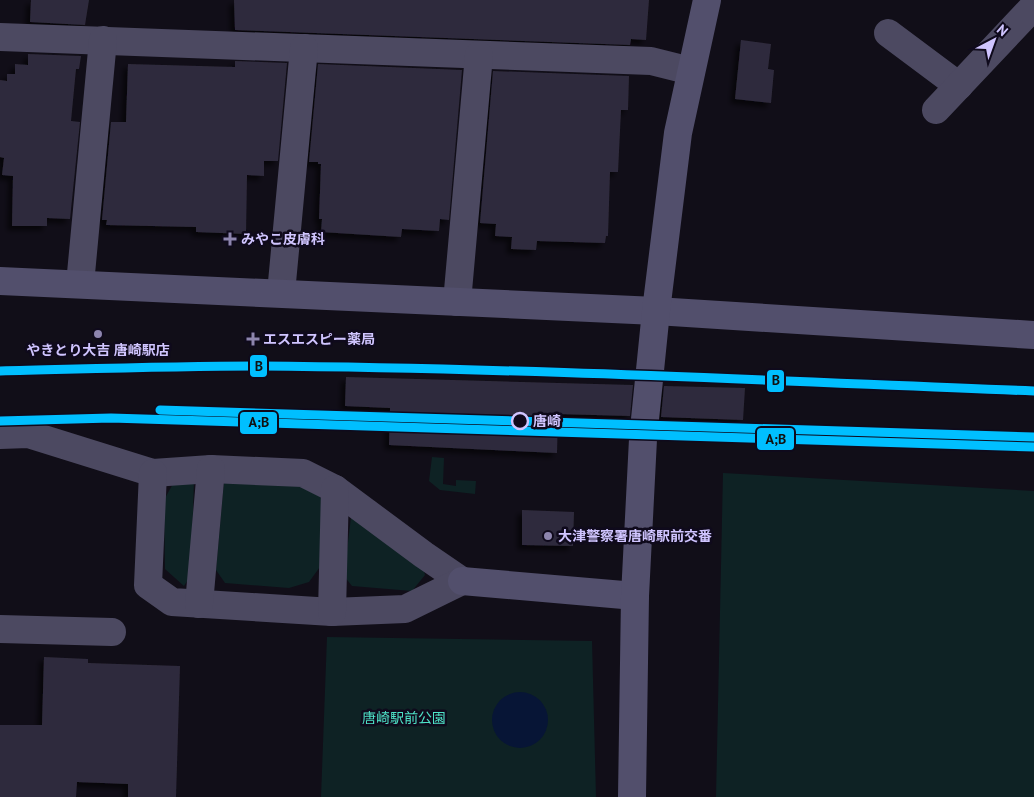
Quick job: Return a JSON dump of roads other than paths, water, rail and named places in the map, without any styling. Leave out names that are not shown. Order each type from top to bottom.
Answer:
[{"type":"street","points":[[632,797],[635,596],[643,439],[656,311],[678,133],[706,0]]},
{"type":"street","points":[[936,110],[1034,6]]},
{"type":"street","points":[[888,33],[959,86]]},
{"type":"street","points":[[0,37],[651,61],[691,71]]},
{"type":"street","points":[[80,284],[103,40]]},
{"type":"street","points":[[282,293],[304,48]]},
{"type":"street","points":[[457,302],[478,55]]},
{"type":"street","points":[[0,281],[656,311],[1034,334]]},
{"type":"street","points":[[0,435],[28,434],[153,473],[211,469],[303,473],[335,489],[424,556],[462,581],[635,596]]},
{"type":"street","points":[[199,604],[211,469]]},
{"type":"street","points":[[153,473],[148,585],[172,602],[332,612],[405,608],[462,581]]},
{"type":"street","points":[[332,612],[335,489]]},
{"type":"street","points":[[0,629],[112,632]]},
{"type":"water","points":[[515,692],[525,692],[540,700],[546,709],[548,720],[546,731],[540,740],[525,748],[515,748],[504,743],[497,736],[492,725],[492,715],[497,704],[504,697]]},
{"type":"place","name":"みやこ皮膚科","points":[[230,239]]},
{"type":"place","name":"やきとり大吉 唐崎駅店","points":[[98,334]]},
{"type":"place","name":"エスエスピー薬局","points":[[253,339]]},
{"type":"place","name":"唐崎","points":[[520,421]]},
{"type":"place","name":"大津警察署唐崎駅前交番","points":[[548,536]]},
{"type":"park label","name":"唐崎駅前公園","points":[[404,718]]}]
